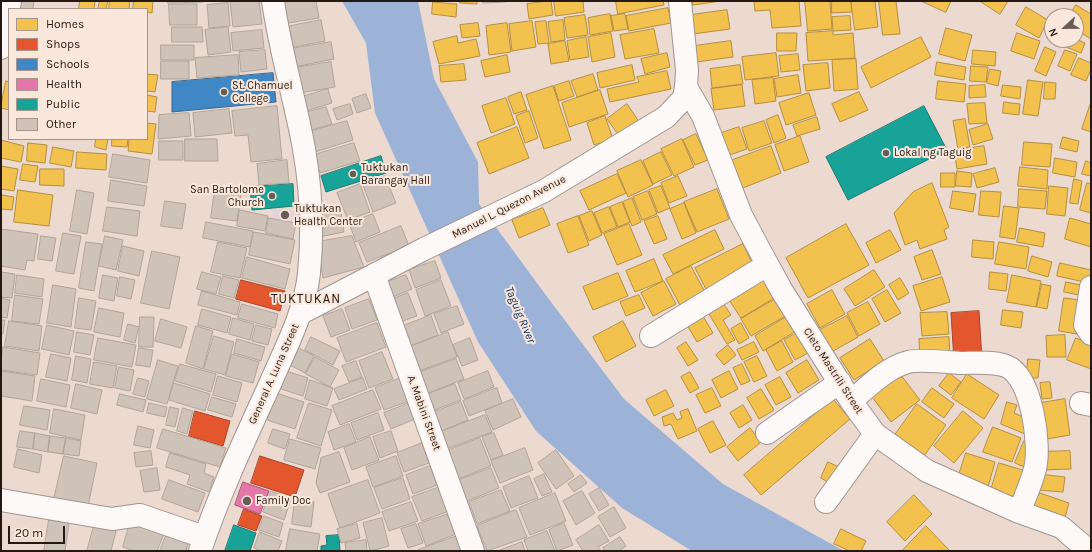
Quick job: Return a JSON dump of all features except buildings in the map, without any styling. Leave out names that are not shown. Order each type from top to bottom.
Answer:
[{"type":"street","name":"General A. Luna Street","points":[[202,544],[224,487],[301,313],[309,273],[311,231],[309,192],[304,150],[276,28],[273,1]]},
{"type":"street","name":"Manuel L. Quezon Avenue","points":[[301,313],[424,249],[544,191],[666,117],[684,98],[686,87],[687,70],[680,1]]},
{"type":"street","points":[[1,48],[8,11]]},
{"type":"street","name":"Cleto Mastrili Street","points":[[686,87],[703,116],[741,215],[767,265],[851,401],[875,434],[927,471],[1019,512],[1061,527],[1089,551]]},
{"type":"street","points":[[651,336],[767,265]]},
{"type":"street","name":"A. Mabini Street","points":[[374,275],[473,551]]},
{"type":"street","points":[[1091,287],[1085,324],[1091,334]]},
{"type":"street","points":[[851,401],[889,369],[910,361],[990,364],[1005,366],[1014,371],[1021,379],[1028,396],[1034,419],[1037,445],[1036,468],[1019,512]]},
{"type":"street","points":[[767,433],[840,382]]},
{"type":"street","points":[[826,502],[875,434]]},
{"type":"street","points":[[1,500],[112,519],[140,515],[202,544]]},
{"type":"shaded area","name":"Tuktukan Health Center","points":[[273,208],[298,212],[297,221],[272,218]]},
{"type":"water","name":"Taguig River","points":[[342,1],[418,1],[434,79],[478,162],[479,204],[624,399],[723,484],[844,551],[692,551],[622,508],[536,431],[478,342],[375,113],[366,43]]},
{"type":"place","name":"St. Chamuel College","points":[[224,92]]},
{"type":"place","name":"Lokal ng Taguig","points":[[886,153]]},
{"type":"place","name":"Tuktukan Barangay Hall","points":[[353,174]]},
{"type":"place","name":"San Bartolome Church","points":[[272,196]]},
{"type":"place","name":"Tuktukan Health Center","points":[[285,215]]},
{"type":"place","name":"Family Doc","points":[[247,501]]},
{"type":"district","name":"TUKTUKAN","points":[[306,299]]}]
